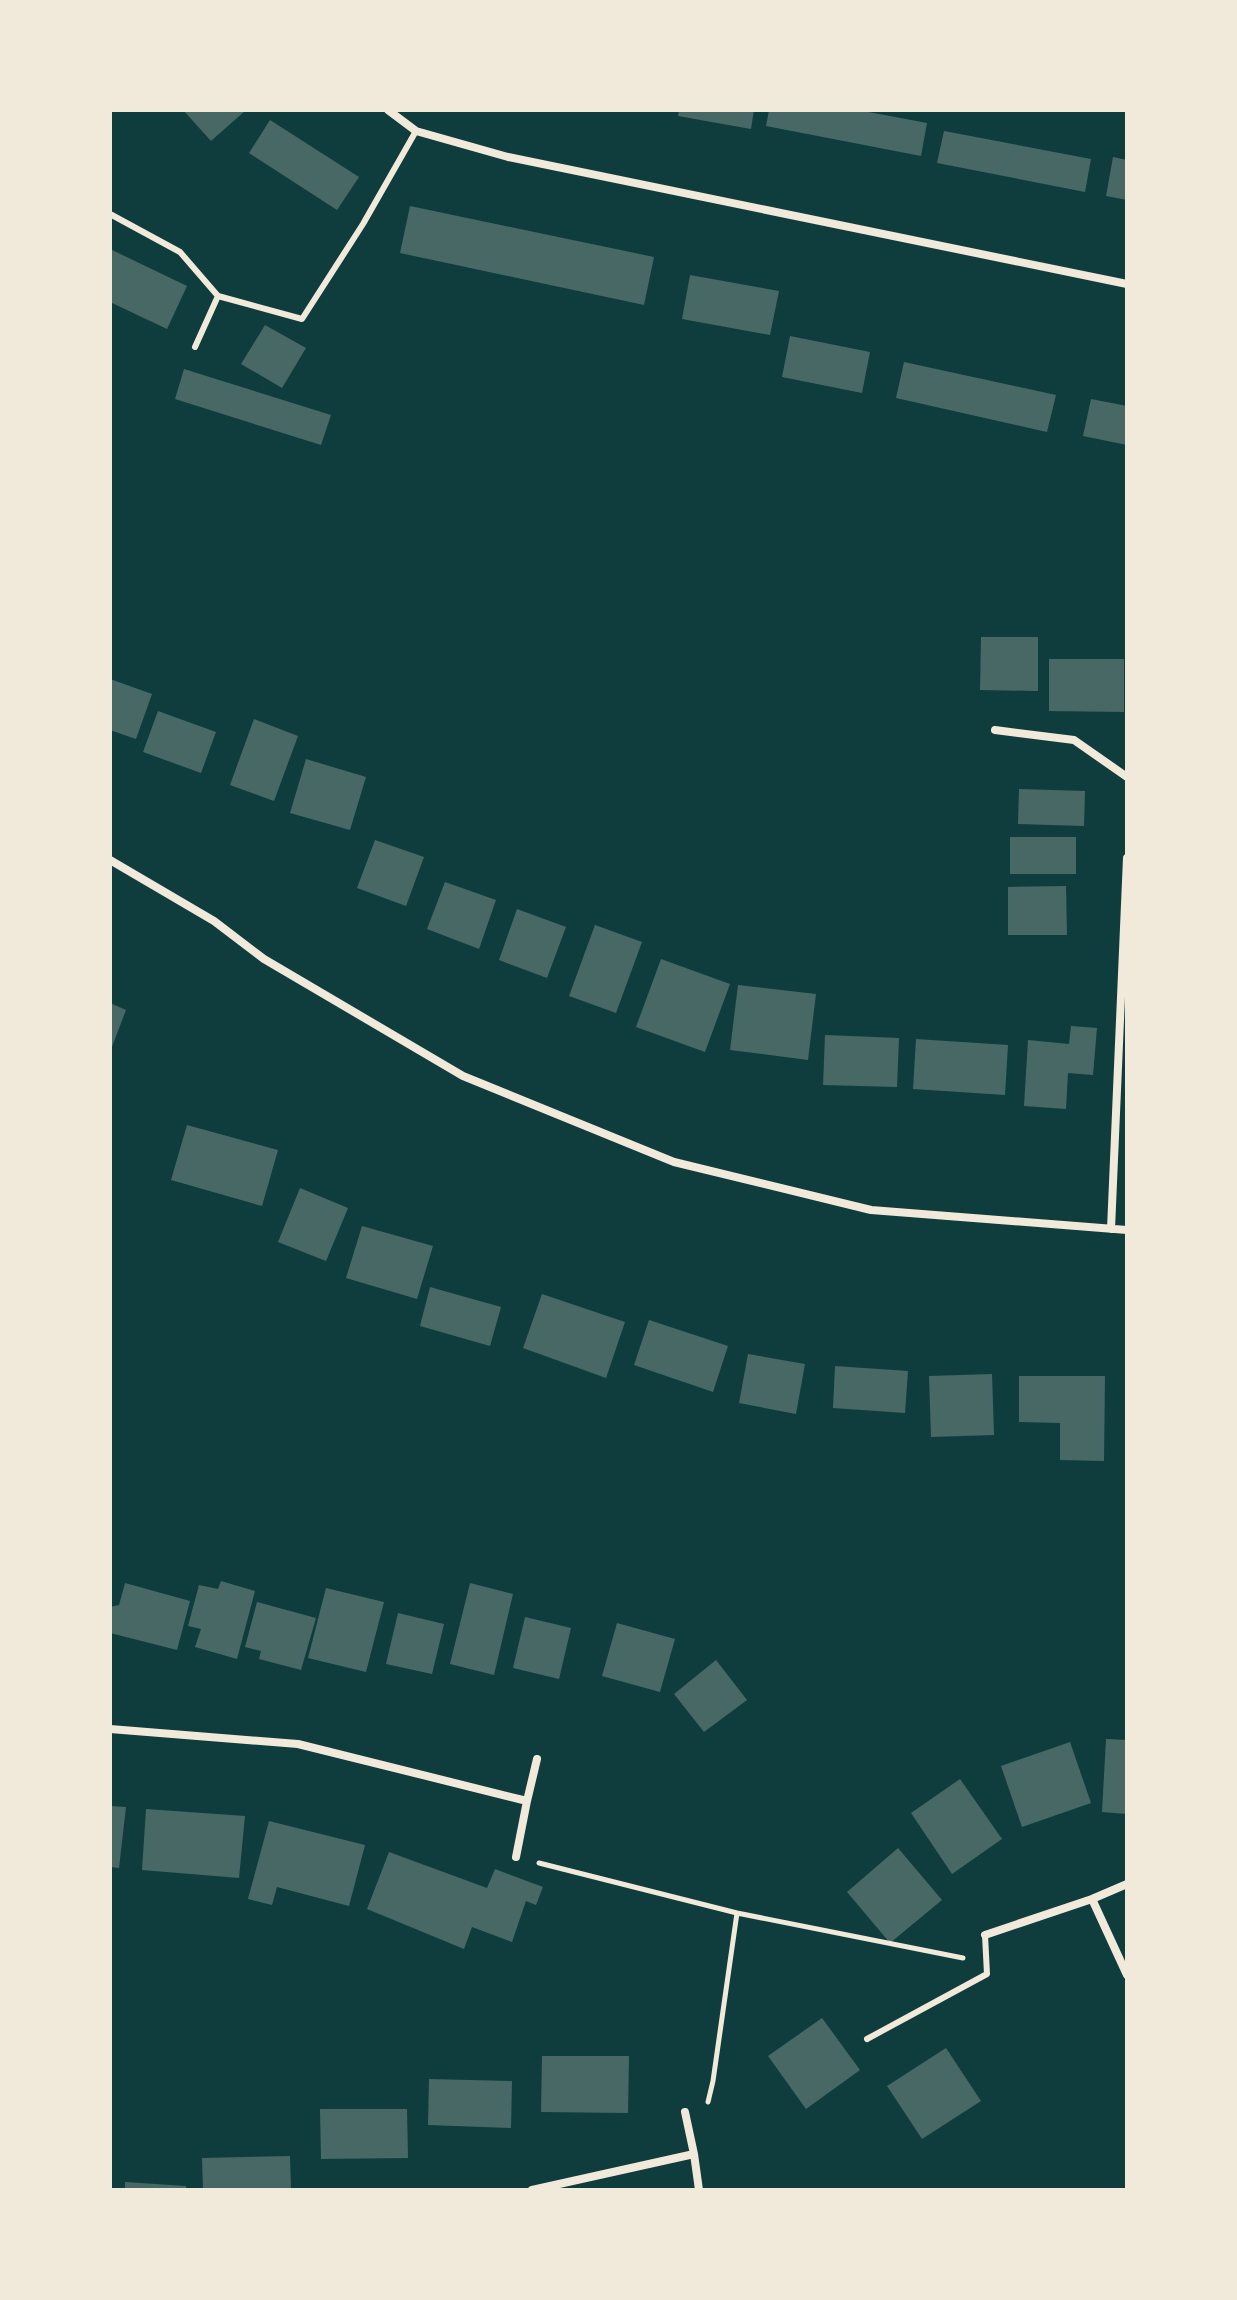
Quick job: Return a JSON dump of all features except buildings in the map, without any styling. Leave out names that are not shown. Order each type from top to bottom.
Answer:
[{"type":"street","points":[[388,110],[416,131],[508,157],[1127,284]]},
{"type":"street","points":[[995,730],[1074,740],[1127,777]]},
{"type":"street","points":[[1111,1229],[1127,858]]},
{"type":"street","points":[[110,860],[214,921],[264,959],[463,1076],[674,1162],[871,1210],[1127,1230]]},
{"type":"street","points":[[110,1729],[298,1744],[527,1801]]},
{"type":"street","points":[[516,1857],[537,1759]]},
{"type":"street","points":[[985,1935],[1127,1884]]},
{"type":"street","points":[[1092,1899],[1127,1975]]},
{"type":"street","points":[[685,2112],[699,2190]]},
{"type":"street","points":[[532,2190],[694,2154]]},
{"type":"lane","points":[[110,214],[180,252],[218,296],[302,319],[363,224],[416,131]]},
{"type":"lane","points":[[195,347],[218,296]]},
{"type":"lane","points":[[867,2039],[987,1974],[985,1935]]},
{"type":"path","points":[[516,1857],[737,1913],[964,1959]]},
{"type":"path","points":[[707,2105],[737,1913]]}]
